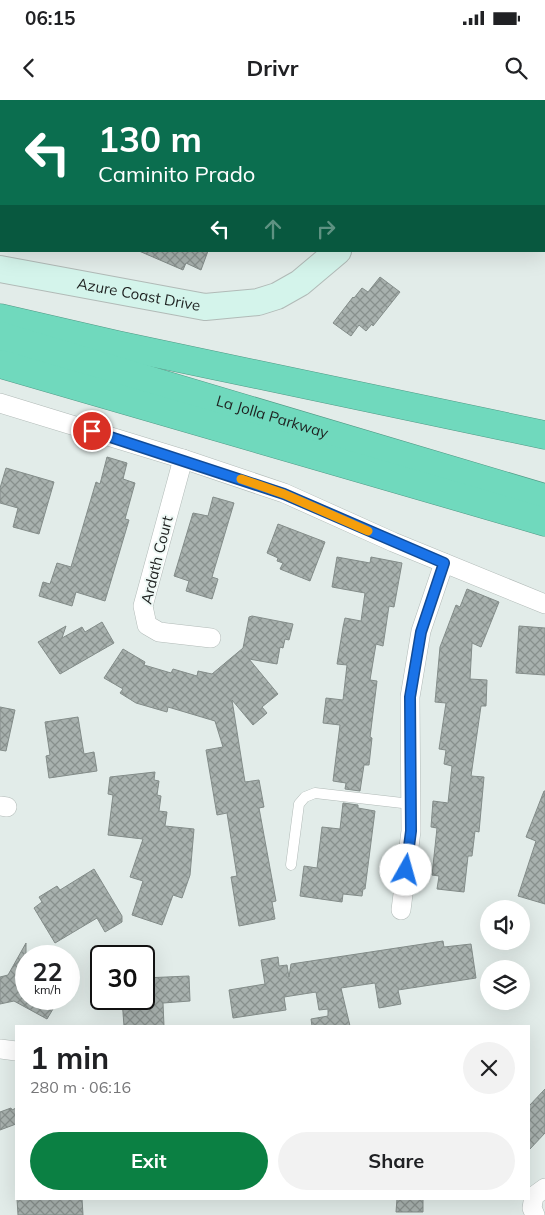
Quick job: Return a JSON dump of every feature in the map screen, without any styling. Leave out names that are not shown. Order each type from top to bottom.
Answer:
[{"type":"highway","points":[[0,318],[117,345],[545,435]]},
{"type":"highway","name":"La Jolla Parkway","points":[[0,336],[545,498]]},
{"type":"highway","name":"La Jolla Parkway","points":[[0,364],[545,522]]},
{"type":"street","name":"Azure Coast Drive","points":[[0,269],[205,307],[258,302],[277,296],[300,283],[337,252]]},
{"type":"street","points":[[0,403],[183,460],[284,494],[393,542],[545,604]]},
{"type":"street","name":"Ardath Court","points":[[183,460],[143,606],[147,625],[159,632],[211,638]]},
{"type":"street","points":[[401,910],[411,831],[410,697],[421,632],[444,563]]},
{"type":"street","points":[[0,1049],[15,1051]]},
{"type":"street","points":[[535,1215],[532,1208],[536,1191]]},
{"type":"lane","points":[[291,865],[299,804],[305,797],[315,793],[411,804]]},
{"type":"building","points":[[141,252],[208,252],[201,270],[186,263],[183,270]]},
{"type":"building","points":[[380,277],[400,292],[373,326],[372,324],[366,331],[359,325],[351,336],[333,323],[362,288],[368,292]]},
{"type":"building","points":[[107,457],[127,463],[123,479],[135,483],[125,519],[129,520],[105,601],[76,592],[72,606],[39,596],[43,582],[50,584],[57,563],[71,567],[96,482],[100,484]]},
{"type":"building","points":[[6,468],[54,482],[39,534],[13,527],[18,508],[0,503],[0,488]]},
{"type":"building","points":[[213,497],[234,503],[212,577],[218,579],[212,599],[186,591],[189,581],[174,576],[193,513],[208,516]]},
{"type":"building","points":[[278,524],[325,542],[310,581],[280,569],[283,563],[277,561],[278,558],[267,553]]},
{"type":"building","points":[[337,557],[370,563],[371,557],[402,563],[394,607],[389,606],[383,646],[376,644],[370,680],[377,681],[370,737],[372,738],[369,765],[364,765],[360,791],[345,789],[346,783],[333,781],[340,725],[323,723],[326,698],[343,700],[347,665],[337,664],[343,627],[345,618],[361,621],[365,593],[332,587]]},
{"type":"building","points":[[467,589],[499,602],[481,647],[472,643],[470,679],[487,680],[486,706],[481,706],[471,776],[484,777],[479,832],[475,831],[472,856],[468,856],[464,892],[437,889],[439,876],[432,875],[437,828],[431,827],[433,801],[448,803],[452,766],[444,764],[446,750],[439,749],[446,703],[435,702],[440,647],[456,605],[460,607]]},
{"type":"building","points":[[249,617],[293,624],[289,640],[285,639],[283,648],[280,647],[277,664],[249,659],[278,694],[262,707],[267,713],[253,725],[232,700],[245,782],[259,780],[264,807],[259,808],[276,901],[272,902],[275,919],[239,926],[231,877],[237,876],[227,813],[217,815],[206,750],[223,747],[215,721],[168,707],[167,712],[136,703],[120,693],[123,689],[104,678],[123,649],[145,662],[144,665],[171,673],[173,669],[197,676],[198,671],[212,674],[243,648]]},
{"type":"building","points":[[102,622],[114,643],[60,674],[38,642],[66,626],[62,638],[82,627],[85,632]]},
{"type":"building","points":[[519,626],[545,628],[545,675],[516,673]]},
{"type":"building","points":[[0,707],[15,710],[6,751],[0,750]]},
{"type":"building","points":[[78,717],[84,754],[94,752],[97,771],[49,778],[46,756],[50,755],[45,722]]},
{"type":"building","points":[[155,772],[154,780],[159,781],[157,795],[161,796],[159,811],[167,812],[165,826],[194,829],[190,875],[182,898],[173,895],[162,925],[132,915],[143,881],[130,877],[143,839],[108,835],[113,795],[108,794],[110,777]]},
{"type":"building","points":[[544,791],[545,904],[518,896],[536,841],[526,837]]},
{"type":"building","points":[[343,803],[358,805],[358,808],[375,811],[365,889],[363,889],[362,896],[343,894],[342,902],[300,896],[304,866],[317,868],[322,827],[340,829]]},
{"type":"building","points":[[94,869],[122,916],[122,922],[105,932],[97,918],[55,943],[34,908],[42,902],[39,897],[57,886],[60,890]]},
{"type":"building","points":[[443,941],[444,947],[471,944],[476,978],[398,990],[401,1004],[379,1008],[375,983],[341,988],[350,1025],[312,1025],[311,1019],[328,1016],[328,1009],[319,1010],[316,992],[284,997],[286,1010],[233,1018],[229,990],[265,984],[261,960],[278,957],[279,966],[287,965],[289,977],[291,964]]},
{"type":"building","points":[[15,963],[15,1002],[0,1004],[0,977],[8,975]]},
{"type":"building","points":[[189,976],[190,1001],[163,1003],[164,1025],[124,1025],[123,1010],[155,1010],[155,978]]},
{"type":"building","points":[[30,1010],[52,1010],[47,1019]]},
{"type":"building","points":[[545,1089],[545,1133],[530,1149],[530,1105]]},
{"type":"building","points":[[15,1108],[15,1124],[0,1130],[0,1112]]},
{"type":"building","points":[[17,1200],[82,1200],[83,1215],[18,1215]]},
{"type":"building","points":[[397,1200],[423,1200],[423,1212],[396,1212]]},
{"type":"slow traffic","points":[[241,479],[284,494],[368,531]]},
{"type":"route","points":[[92,431],[284,494],[444,563],[421,632],[410,697],[411,831],[406,870]]}]
